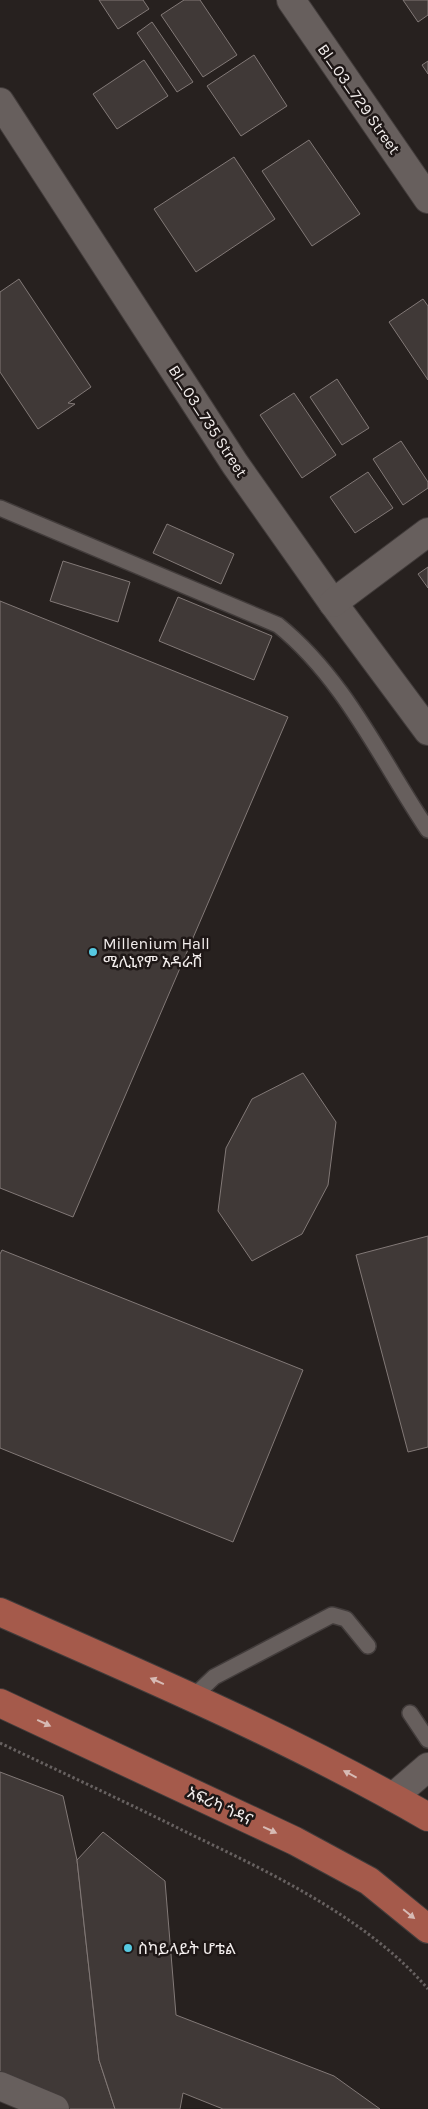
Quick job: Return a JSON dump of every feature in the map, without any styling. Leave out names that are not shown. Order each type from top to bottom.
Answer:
[{"type":"main road","points":[[0,1612],[193,1697],[338,1768],[428,1818]]},
{"type":"main road","name":"አፍሪካ ጎዳና","points":[[0,1703],[295,1841],[369,1881],[428,1929]]},
{"type":"street","name":"Bl_03_729 Street","points":[[291,0],[428,199]]},
{"type":"street","name":"Bl_03_735 Street","points":[[0,102],[235,464],[332,603],[428,731]]},
{"type":"street","points":[[332,603],[428,532]]},
{"type":"street","points":[[393,1797],[428,1768]]},
{"type":"street","points":[[0,2087],[54,2109]]},
{"type":"lane","points":[[0,508],[278,625],[313,658],[345,696],[403,793],[428,830]]},
{"type":"lane","points":[[193,1697],[214,1676],[332,1615],[346,1619],[368,1646]]},
{"type":"lane","points":[[410,1713],[428,1740]]},
{"type":"path","points":[[0,1743],[274,1876],[348,1918],[414,1973],[428,1989]]},
{"type":"building","points":[[99,0],[143,0],[149,9],[118,29]]},
{"type":"building","points":[[184,0],[200,0],[237,55],[203,77],[161,15]]},
{"type":"building","points":[[403,0],[428,0],[428,15],[418,22]]},
{"type":"building","points":[[152,22],[193,82],[177,92],[137,33]]},
{"type":"building","points":[[254,55],[287,106],[241,136],[207,86]]},
{"type":"building","points":[[144,60],[168,96],[117,129],[93,94]]},
{"type":"building","points":[[428,61],[428,74],[422,65]]},
{"type":"building","points":[[309,140],[360,214],[312,246],[262,171]]},
{"type":"building","points":[[234,157],[275,219],[196,272],[154,209]]},
{"type":"building","points":[[19,279],[91,387],[68,403],[75,404],[38,429],[0,372],[0,292]]},
{"type":"building","points":[[423,299],[428,306],[428,380],[389,322]]},
{"type":"building","points":[[337,379],[369,428],[342,445],[310,397]]},
{"type":"building","points":[[294,393],[336,455],[302,478],[260,415]]},
{"type":"building","points":[[401,441],[428,482],[428,488],[403,505],[373,459]]},
{"type":"building","points":[[368,472],[393,508],[355,533],[330,497]]},
{"type":"building","points":[[167,524],[234,554],[221,584],[153,553]]},
{"type":"building","points":[[63,561],[130,582],[118,622],[50,601]]},
{"type":"building","points":[[428,567],[428,588],[418,574]]},
{"type":"building","points":[[178,597],[272,636],[254,680],[159,641]]},
{"type":"building","name":"Millenium Hall ሚሊኒየም አዳራሽ","points":[[0,601],[288,717],[73,1217],[0,1188]]},
{"type":"building","points":[[303,1073],[336,1122],[328,1185],[302,1234],[252,1261],[218,1211],[226,1148],[252,1099]]},
{"type":"building","points":[[428,1236],[428,1447],[408,1452],[356,1255]]},
{"type":"building","points":[[2,1250],[303,1370],[233,1542],[0,1448],[0,1254]]},
{"type":"building","points":[[0,1772],[63,1796],[77,1860],[99,2060],[115,2109],[48,2109],[0,2089]]},
{"type":"building","name":"ስካይላይት ሆቴል","points":[[103,1832],[165,1881],[176,2015],[334,2076],[380,2109],[223,2109],[183,2093],[180,2109],[115,2109],[99,2060],[77,1860]]},
{"type":"place","name":"Millenium Hall ሚሊኒየም አዳራሽ","points":[[93,952]]},
{"type":"place","name":"ስካይላይት ሆቴል","points":[[128,1948]]}]
